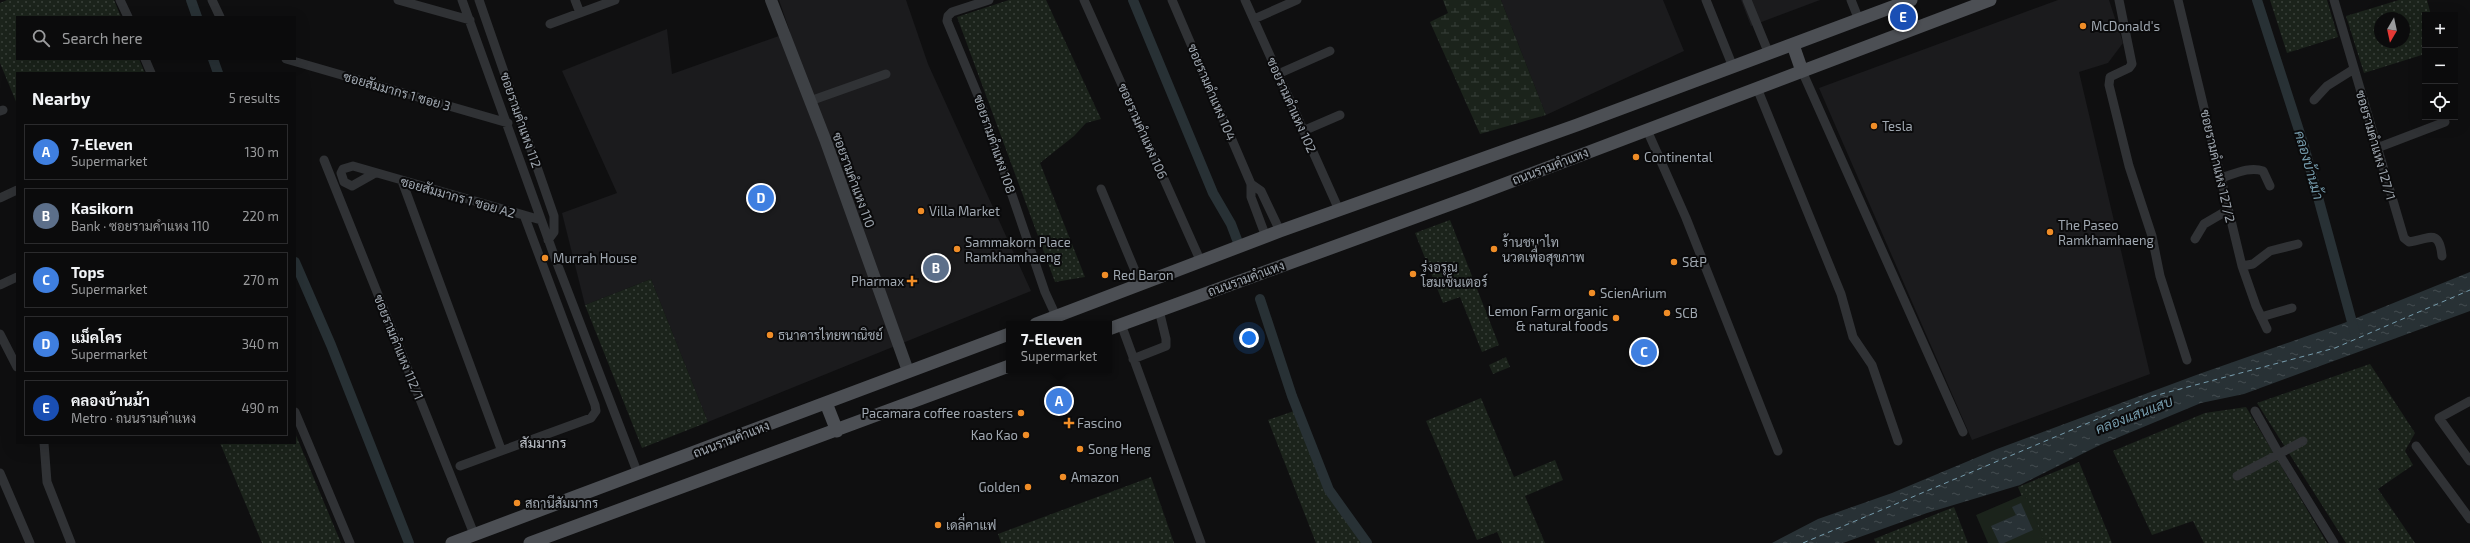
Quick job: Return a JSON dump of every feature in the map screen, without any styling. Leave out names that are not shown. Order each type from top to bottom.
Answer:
[{"type":"main road","points":[[1044,321],[1266,236],[1794,45],[1909,0]]},
{"type":"main road","name":"ถนนรามคำแหง","points":[[1115,327],[1647,130],[1990,0]]},
{"type":"main road","points":[[1794,45],[1802,71]]},
{"type":"main road","name":"ถนนรามคำแหง","points":[[452,543],[1006,335]]},
{"type":"main road","points":[[530,543],[837,431],[1006,367]]},
{"type":"main road","points":[[826,403],[837,431]]},
{"type":"street","points":[[120,0],[128,16]]},
{"type":"street","points":[[212,0],[220,16]]},
{"type":"street","points":[[398,0],[470,20]]},
{"type":"street","name":"ซอยรามคำแหง 112","points":[[479,0],[554,216],[554,232],[548,240]]},
{"type":"street","points":[[575,0],[580,13]]},
{"type":"street","points":[[550,24],[615,0]]},
{"type":"street","name":"ซอยรามคำแหง 110","points":[[771,0],[810,100],[908,371]]},
{"type":"street","name":"ซอยรามคำแหง 108","points":[[989,0],[952,12],[948,16],[947,21],[979,98],[1045,292],[1056,316]]},
{"type":"street","name":"ซอยรามคําแหง 106","points":[[1084,0],[1201,262]]},
{"type":"street","name":"ซอยรามคําแหง 104","points":[[1172,0],[1251,184],[1250,197],[1266,236]]},
{"type":"street","name":"ซอยรามคําแหง 102","points":[[1245,0],[1339,210]]},
{"type":"street","points":[[1254,19],[1296,0]]},
{"type":"street","points":[[1706,0],[1733,67]]},
{"type":"street","points":[[1747,0],[1769,54]]},
{"type":"street","points":[[1851,0],[1859,20]]},
{"type":"street","points":[[2119,0],[2132,64],[2129,68],[2110,77],[2109,85],[2129,166],[2152,236],[2160,276],[2188,360]]},
{"type":"street","name":"ซอยรามคำแหง 127/2","points":[[2178,0],[2242,266],[2267,329]]},
{"type":"street","name":"ซอยรามคำแหง 127/1","points":[[2334,0],[2404,238],[2408,242],[2430,237],[2436,238],[2440,242],[2442,256]]},
{"type":"street","name":"ซอยรามคำแหง 112","points":[[465,1],[470,20],[508,123],[548,240],[638,474]]},
{"type":"street","points":[[1278,74],[1330,51]]},
{"type":"street","points":[[145,60],[151,72]]},
{"type":"street","name":"ซอยสัมมากร 1 ซอย 3","points":[[289,60],[508,123]]},
{"type":"street","points":[[2314,100],[2327,86],[2354,68]]},
{"type":"street","points":[[1802,71],[1963,432]]},
{"type":"street","points":[[810,100],[886,74]]},
{"type":"street","points":[[1757,88],[1841,294],[1853,337],[1872,365],[1898,441]]},
{"type":"street","points":[[1303,131],[1340,116]]},
{"type":"street","points":[[2377,148],[2445,122]]},
{"type":"street","points":[[1647,130],[1686,218],[1778,451]]},
{"type":"street","points":[[515,143],[527,136]]},
{"type":"street","name":"ซอยรามคำแหง 112/1","points":[[324,160],[474,534]]},
{"type":"street","points":[[2221,178],[2251,169],[2259,169],[2263,171],[2270,186]]},
{"type":"street","name":"ซอยสัมมากร 1 ซอย A2","points":[[375,173],[541,220]]},
{"type":"street","points":[[402,181],[501,449]]},
{"type":"street","name":"ซอยรามคําแหง 104","points":[[1251,184],[1260,191],[1280,231]]},
{"type":"street","points":[[1100,189],[1140,285]]},
{"type":"street","points":[[0,198],[16,190]]},
{"type":"street","points":[[2195,239],[2204,224],[2228,210]]},
{"type":"street","points":[[460,466],[501,449],[592,418],[596,411],[596,405],[524,216]]},
{"type":"street","points":[[2242,266],[2253,264],[2270,251],[2298,244]]},
{"type":"street","points":[[0,285],[16,277]]},
{"type":"street","points":[[2261,317],[2292,308]]},
{"type":"street","points":[[1133,358],[1166,346],[1166,339],[1158,310]]},
{"type":"street","points":[[1115,327],[1133,358],[1202,543]]},
{"type":"street","points":[[0,334],[15,361]]},
{"type":"street","points":[[2470,401],[2439,418],[2470,461]]},
{"type":"street","points":[[2255,411],[2279,454],[2334,543]]},
{"type":"street","points":[[296,414],[350,543]]},
{"type":"street","points":[[2237,476],[2303,441]]},
{"type":"street","points":[[44,444],[47,482],[72,543]]},
{"type":"street","points":[[2416,446],[2470,519]]},
{"type":"street","points":[[0,473],[30,543]]},
{"type":"shaded area","points":[[779,0],[906,0],[928,64],[1031,291],[708,422],[651,279],[585,305],[562,213],[617,193],[562,71],[667,29],[672,74],[790,32]]},
{"type":"shaded area","points":[[1501,0],[1663,0],[1684,51],[1546,115]]},
{"type":"shaded area","points":[[1741,0],[1820,0],[1751,26]]},
{"type":"shaded area","points":[[2058,0],[2109,0],[2123,43],[2108,63],[2079,72],[2150,374],[1972,440],[1819,88]]},
{"type":"green space","points":[[7,0],[114,0],[121,16],[16,16],[16,60],[139,60],[145,72],[16,72],[16,102],[0,63],[0,3]]},
{"type":"green space","points":[[1009,0],[1046,0],[1101,119],[1086,123],[1074,136],[1040,163],[1085,277],[1055,282],[957,17]]},
{"type":"green space","points":[[1443,0],[1501,0],[1546,115],[1480,134],[1430,22],[1448,13]]},
{"type":"green space","points":[[2270,0],[2327,0],[2338,37],[2287,53]]},
{"type":"green space","points":[[2399,0],[2427,0],[2430,12],[2422,12],[2422,55],[2364,73],[2346,16]]},
{"type":"green space","points":[[1450,220],[1499,345],[1482,352],[1460,297],[1443,303],[1415,233]]},
{"type":"green space","points":[[651,279],[708,422],[642,448],[585,305]]},
{"type":"green space","points":[[1506,357],[1510,367],[1493,374],[1489,365]]},
{"type":"green space","points":[[2370,364],[2415,433],[2405,451],[2413,465],[2378,489],[2415,543],[2346,543],[2257,403]]},
{"type":"green space","points":[[1481,398],[1514,477],[1555,460],[1563,480],[1525,496],[1545,543],[1502,543],[1497,532],[1477,540],[1426,421]]},
{"type":"green space","points":[[2246,407],[2327,543],[2204,543],[2193,521],[2152,535],[2113,451],[2205,413]]},
{"type":"green space","points":[[1297,410],[1324,487],[1363,543],[1316,543],[1268,420]]},
{"type":"green space","points":[[296,435],[341,543],[262,543],[220,444],[296,444]]},
{"type":"green space","points":[[2079,462],[2112,543],[2041,543],[2018,487]]},
{"type":"green space","points":[[1151,477],[1174,543],[1001,543],[998,534]]},
{"type":"green space","points":[[2025,494],[2045,543],[1988,543],[1976,515]]},
{"type":"green space","points":[[1954,507],[1968,543],[1876,543],[1874,539]]},
{"type":"water","name":"คลองแสนแสบ","points":[[2470,272],[2470,311],[2244,394],[2201,403],[2100,445],[2020,485],[1927,513],[1843,543],[1772,543],[1818,519],[1892,493],[1997,449],[2199,374],[2344,323]]},
{"type":"water","points":[[2021,503],[2033,530],[2004,543],[1999,543],[1991,526],[2016,515],[2012,507]]},
{"type":"waterway","points":[[191,0],[197,16]]},
{"type":"waterway","points":[[1133,0],[1213,193],[1231,224],[1239,245]]},
{"type":"waterway","name":"คลองบ้านม้า","points":[[2257,0],[2304,146],[2355,333]]},
{"type":"waterway","points":[[213,60],[218,72]]},
{"type":"waterway","points":[[296,264],[331,345],[409,543]]},
{"type":"waterway","points":[[1260,299],[1292,396],[1329,490],[1367,543]]},
{"type":"ferry route","points":[[1803,543],[2150,397],[2335,348],[2470,290]]},
{"type":"place","name":"คลองบ้านม้า","points":[[1903,17]]},
{"type":"place","name":"McDonald's","points":[[2083,26]]},
{"type":"place","name":"Tesla","points":[[1874,126]]},
{"type":"place","name":"Continental","points":[[1636,157]]},
{"type":"place","name":"แม็คโคร","points":[[761,198]]},
{"type":"place","name":"Villa Market","points":[[921,211]]},
{"type":"place","name":"The Paseo Ramkhamhaeng","points":[[2050,232]]},
{"type":"place","name":"Sammakorn Place Ramkhamhaeng","points":[[957,249]]},
{"type":"place","name":"ร้านชบาไท นวดเพื่อสุขภาพ","points":[[1494,249]]},
{"type":"place","name":"Murrah House","points":[[545,258]]},
{"type":"place","name":"S&P","points":[[1674,262]]},
{"type":"place","name":"Kasikorn","points":[[936,268]]},
{"type":"place","name":"รุ่งอรุณ โฮมเซ็นเตอร์","points":[[1413,274]]},
{"type":"place","name":"Red Baron","points":[[1105,275]]},
{"type":"place","name":"Pharmax","points":[[912,281]]},
{"type":"place","name":"ScienArium","points":[[1592,293]]},
{"type":"place","name":"SCB","points":[[1667,313]]},
{"type":"place","name":"Lemon Farm organic & natural foods","points":[[1616,318]]},
{"type":"place","name":"ธนาคารไทยพาณิชย์","points":[[770,335]]},
{"type":"place","name":"Tops","points":[[1644,352]]},
{"type":"place","name":"7-Eleven","points":[[1059,401]]},
{"type":"place","name":"Pacamara coffee roasters","points":[[1021,413]]},
{"type":"place","name":"Fascino","points":[[1069,423]]},
{"type":"place","name":"Kao Kao","points":[[1026,435]]},
{"type":"place","name":"Song Heng","points":[[1080,449]]},
{"type":"place","name":"Amazon","points":[[1063,477]]},
{"type":"place","name":"Golden","points":[[1028,487]]},
{"type":"place","name":"สถานีสัมมากร","points":[[517,503]]},
{"type":"place","name":"เดลี่คาแฟ","points":[[938,525]]},
{"type":"district","name":"สัมมากร","points":[[543,443]]}]
